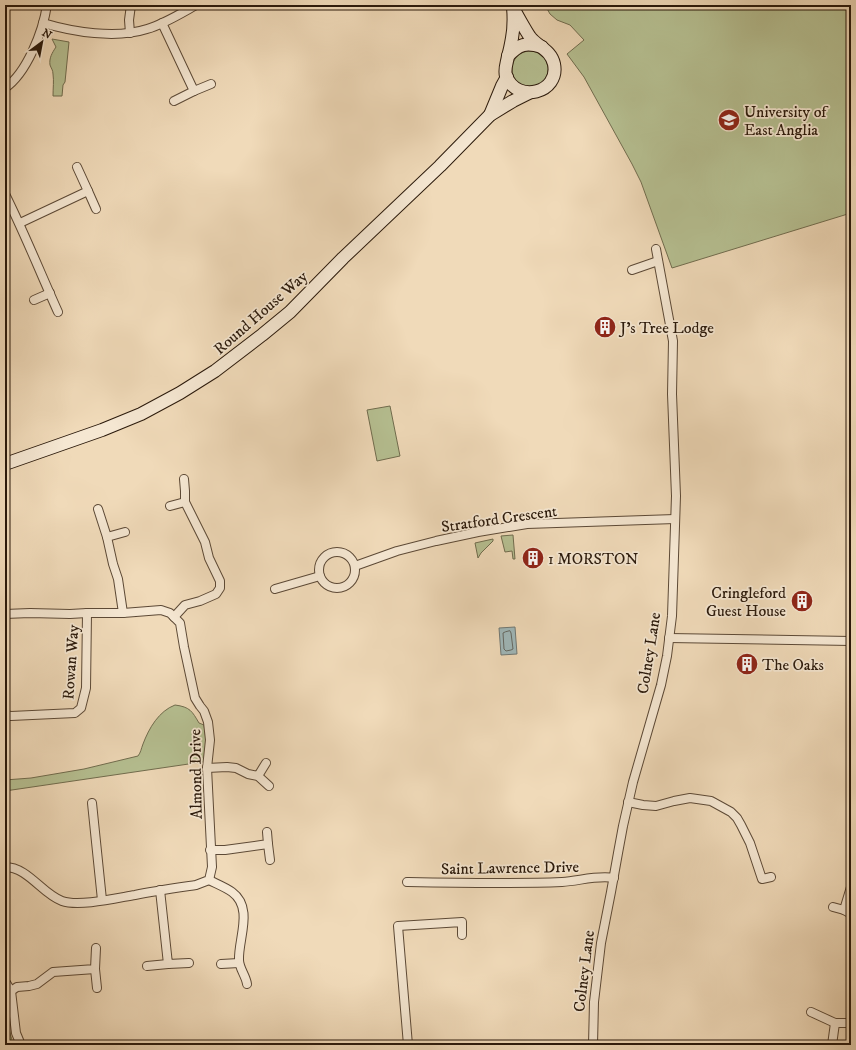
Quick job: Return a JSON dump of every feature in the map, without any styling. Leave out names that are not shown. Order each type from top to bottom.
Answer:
[{"type":"street","points":[[5,88],[26,64],[43,23],[48,5]]},
{"type":"street","points":[[130,33],[129,20],[131,5]]},
{"type":"street","points":[[43,23],[76,30],[104,33],[130,33],[146,30],[179,16],[196,5]]},
{"type":"street","points":[[513,6],[530,37],[548,52],[552,58],[554,73],[551,82],[536,92],[529,93],[520,91],[512,85],[506,77],[506,63],[514,24],[513,6]]},
{"type":"street","points":[[162,23],[194,91]]},
{"type":"street","points":[[508,56],[514,49],[523,45],[532,44],[542,47]]},
{"type":"street","name":"Round House Way","points":[[490,115],[506,77]]},
{"type":"street","points":[[174,101],[211,84]]},
{"type":"street","name":"Round House Way","points":[[5,464],[102,430],[141,414],[180,393],[215,371],[257,340],[290,312],[343,258],[440,166],[490,115],[512,101],[529,93]]},
{"type":"street","points":[[77,168],[96,209]]},
{"type":"street","points":[[20,223],[88,191]]},
{"type":"street","points":[[5,194],[20,223],[58,312]]},
{"type":"street","name":"Colney Lane","points":[[593,1045],[594,1002],[601,943],[621,833],[628,802],[658,698],[672,616],[676,496],[672,394],[674,341],[656,249]]},
{"type":"street","points":[[632,270],[658,262]]},
{"type":"street","points":[[34,300],[50,293]]},
{"type":"street","points":[[5,614],[70,614],[87,612],[123,613],[161,610],[174,616],[185,605],[200,601],[216,594],[220,588],[220,581],[209,558],[205,542],[185,502],[184,479]]},
{"type":"street","points":[[170,506],[185,502]]},
{"type":"street","points":[[98,509],[118,579],[123,613]]},
{"type":"street","name":"Stratford Crescent","points":[[355,566],[436,541],[527,524],[675,518]]},
{"type":"street","points":[[107,537],[126,532]]},
{"type":"street","points":[[340,552],[347,555],[355,566],[356,573],[353,580],[348,585],[341,588],[327,586],[320,576],[322,562],[326,556],[333,553],[340,552]]},
{"type":"street","points":[[275,589],[320,576]]},
{"type":"street","name":"Rowan Way","points":[[5,714],[11,716],[75,713],[81,708],[86,688],[87,612]]},
{"type":"street","name":"Almond Drive","points":[[174,616],[180,623],[195,698],[204,711],[208,722],[210,740],[207,768],[212,867],[209,880]]},
{"type":"street","points":[[669,638],[851,641]]},
{"type":"street","points":[[258,776],[266,763]]},
{"type":"street","points":[[207,768],[236,768],[248,774],[258,776],[269,786]]},
{"type":"street","points":[[628,802],[656,806],[690,798],[711,801],[737,818],[750,843],[762,879],[771,877]]},
{"type":"street","points":[[92,804],[102,900]]},
{"type":"street","points":[[267,832],[270,860]]},
{"type":"street","points":[[210,850],[225,850],[268,844]]},
{"type":"street","points":[[5,868],[10,867],[20,870],[55,897],[62,901],[76,903],[196,885],[209,880],[232,892],[241,904],[243,912],[243,926],[239,963],[246,976],[248,984]]},
{"type":"street","name":"Saint Lawrence Drive","points":[[407,882],[562,882],[605,877],[614,878]]},
{"type":"street","points":[[833,907],[847,912],[851,888]]},
{"type":"street","points":[[160,890],[168,964]]},
{"type":"street","points":[[408,1045],[398,926],[462,922],[462,934]]},
{"type":"street","points":[[96,948],[95,969],[97,988]]},
{"type":"street","points":[[147,966],[189,963]]},
{"type":"street","points":[[221,964],[239,963]]},
{"type":"street","points":[[11,991],[17,987],[37,984],[53,972],[95,969]]},
{"type":"street","points":[[5,981],[11,991],[16,1033],[21,1045]]},
{"type":"street","points":[[811,1012],[835,1023],[851,1023]]},
{"type":"street","points":[[832,1045],[835,1023]]},
{"type":"green space","name":"University of East Anglia","points":[[545,5],[851,5],[851,213],[672,268],[641,182],[584,77],[567,54],[584,40],[570,25],[557,20],[550,14]]},
{"type":"green space","points":[[52,39],[69,42],[62,96],[53,96],[53,73],[50,60],[56,47]]},
{"type":"green space","points":[[534,51],[543,56],[547,62],[547,76],[543,82],[534,87],[526,87],[517,82],[513,76],[512,65],[517,56],[523,52]]},
{"type":"green space","points":[[390,406],[400,456],[377,461],[367,410]]},
{"type":"green space","points":[[513,535],[515,559],[513,559],[512,551],[505,552],[501,536]]},
{"type":"green space","points":[[493,539],[493,541],[478,558],[475,543]]},
{"type":"green space","points":[[175,705],[190,710],[199,723],[204,725],[209,761],[5,791],[5,780],[31,778],[84,769],[138,756],[148,732],[155,721],[164,711]]},
{"type":"green space","points":[[5,1001],[9,1029],[14,1045],[5,1045]]},
{"type":"water","points":[[515,627],[517,654],[501,655],[499,628]]},
{"type":"place","name":"University of East Anglia","points":[[729,120]]},
{"type":"place","name":"J’s Tree Lodge","points":[[605,327]]},
{"type":"place","name":"1 MORSTON","points":[[533,558]]},
{"type":"place","name":"Cringleford Guest House","points":[[802,601]]},
{"type":"place","name":"The Oaks","points":[[747,664]]}]
